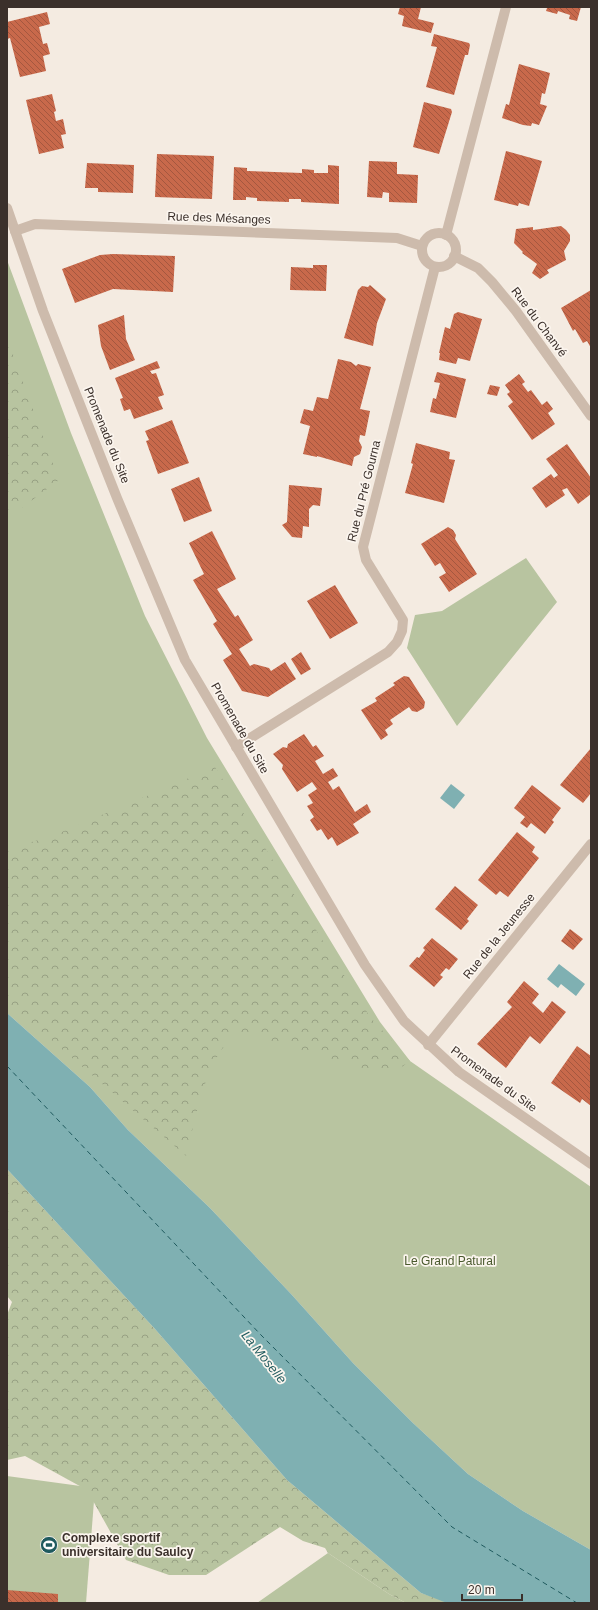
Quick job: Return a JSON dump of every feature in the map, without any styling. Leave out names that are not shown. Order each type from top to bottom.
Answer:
[{"type":"street","points":[[446,236],[506,7]]},
{"type":"street","name":"Promenade du Site","points":[[7,208],[43,311],[117,498],[182,653],[365,966],[404,1021],[428,1045],[459,1072],[591,1164]]},
{"type":"street","name":"Rue des Mésanges","points":[[15,231],[35,224],[397,238],[422,246]]},
{"type":"street","points":[[441,234],[446,236],[455,246],[454,256],[449,264],[435,267],[426,261],[422,252],[422,246],[432,235],[441,234]]},
{"type":"street","name":"Rue du Chanvé","points":[[454,256],[478,268],[492,282],[516,311],[591,416]]},
{"type":"street","name":"Rue du Pré Gourna","points":[[236,747],[388,652],[397,642],[402,631],[403,620],[366,560],[363,547],[435,267]]},
{"type":"street","name":"Rue de la Jeunesse","points":[[428,1045],[591,844]]},
{"type":"green space","name":"Le Grand Patural","points":[[7,260],[71,433],[145,616],[207,738],[380,1022],[410,1061],[591,1187],[591,1550],[523,1511],[468,1474],[413,1423],[353,1363],[292,1295],[210,1208],[128,1130],[90,1087],[7,1013]]},
{"type":"green space","points":[[7,338],[59,480],[7,519]]},
{"type":"green space","points":[[526,558],[557,602],[457,726],[407,648],[415,615],[442,611]]},
{"type":"green space","points":[[215,767],[370,1017],[410,1061],[389,1076],[255,1036],[233,1035],[215,1062],[202,1092],[186,1156],[7,1002],[7,850],[57,834]]},
{"type":"green space","points":[[7,1169],[155,1329],[287,1480],[421,1593],[445,1601],[442,1603],[406,1603],[389,1594],[328,1553],[325,1548],[303,1541],[280,1527],[206,1575],[169,1575],[126,1560],[87,1490],[25,1456],[7,1460],[7,1315],[12,1302],[7,1296]]},
{"type":"green space","name":"Complexe sportif universitaire du Saulcy","points":[[7,1476],[95,1488],[86,1603],[7,1603]]},
{"type":"green space","points":[[328,1553],[389,1594],[406,1603],[257,1603]]},
{"type":"water","points":[[451,784],[465,795],[454,809],[440,798]]},
{"type":"water","points":[[559,964],[585,984],[576,996],[561,984],[558,988],[547,979]]},
{"type":"water","name":"La Moselle","points":[[7,1013],[90,1087],[128,1130],[210,1208],[292,1295],[353,1363],[413,1423],[468,1474],[523,1511],[591,1550],[591,1603],[447,1603],[421,1593],[287,1480],[155,1329],[7,1169]]},
{"type":"building","points":[[400,7],[421,7],[418,19],[434,23],[431,33],[402,26],[404,16],[398,14]]},
{"type":"building","points":[[544,7],[581,7],[577,21],[569,19],[570,15],[558,11],[557,14],[546,11],[547,8]]},
{"type":"building","points":[[47,12],[50,24],[39,27],[43,44],[47,43],[50,54],[43,56],[46,71],[20,77],[10,38],[7,39],[7,22]]},
{"type":"building","points":[[434,34],[469,43],[470,45],[468,55],[465,55],[454,95],[426,87],[437,47],[431,46]]},
{"type":"building","points":[[519,64],[550,73],[545,94],[542,93],[540,104],[547,106],[539,125],[532,123],[531,126],[523,125],[502,118],[506,104],[509,105]]},
{"type":"building","points":[[52,94],[56,111],[54,112],[56,121],[63,119],[66,134],[61,135],[64,148],[39,154],[26,100]]},
{"type":"building","points":[[424,102],[451,109],[452,112],[439,154],[413,147]]},
{"type":"building","points":[[506,151],[542,161],[529,206],[519,203],[518,206],[494,200]]},
{"type":"building","points":[[157,154],[214,156],[212,199],[155,197]]},
{"type":"building","points":[[369,161],[397,162],[397,174],[418,175],[417,203],[389,202],[389,193],[383,192],[382,198],[367,197]]},
{"type":"building","points":[[87,163],[134,165],[133,193],[98,192],[98,188],[85,188]]},
{"type":"building","points":[[328,165],[339,166],[339,204],[301,202],[301,199],[289,199],[289,202],[257,201],[257,198],[246,197],[246,200],[233,200],[234,167],[247,168],[247,171],[302,173],[302,169],[314,170],[314,173],[328,173]]},
{"type":"building","points":[[561,226],[570,235],[570,241],[564,251],[566,260],[547,270],[549,273],[540,279],[532,273],[537,264],[522,253],[523,252],[514,243],[516,229],[533,227],[533,230]]},
{"type":"building","points":[[100,255],[175,256],[173,292],[113,289],[75,303],[62,269]]},
{"type":"building","points":[[313,265],[327,265],[326,291],[290,290],[291,267],[313,268]]},
{"type":"building","points":[[370,285],[386,299],[377,323],[373,346],[344,338],[358,290],[362,286],[368,287]]},
{"type":"building","points":[[591,290],[591,348],[587,341],[583,343],[575,329],[573,331],[561,308]]},
{"type":"building","points":[[458,312],[482,319],[470,361],[458,358],[456,364],[439,360],[439,353],[445,327],[450,329],[454,314]]},
{"type":"building","points":[[124,315],[126,339],[135,360],[110,370],[101,346],[98,325]]},
{"type":"building","points":[[338,359],[351,362],[356,366],[358,364],[371,367],[360,409],[370,411],[365,436],[360,435],[359,441],[362,447],[360,454],[354,457],[352,466],[317,456],[303,454],[310,426],[300,423],[304,409],[313,411],[317,397],[328,399]]},
{"type":"building","points":[[157,361],[160,368],[150,371],[152,374],[156,373],[164,395],[158,397],[163,409],[134,419],[130,409],[124,411],[120,399],[123,398],[115,378]]},
{"type":"building","points":[[437,372],[466,379],[456,418],[430,412],[433,398],[436,399],[440,383],[434,382]]},
{"type":"building","points":[[519,374],[525,382],[522,384],[528,392],[531,390],[542,405],[547,401],[553,409],[548,413],[555,424],[532,440],[508,406],[513,402],[507,394],[510,392],[505,385]]},
{"type":"building","points":[[490,385],[500,387],[497,396],[487,394]]},
{"type":"building","points":[[172,420],[189,463],[158,474],[146,441],[149,440],[145,431]]},
{"type":"building","points":[[416,443],[450,452],[449,459],[455,460],[444,503],[405,493],[413,464],[411,463]]},
{"type":"building","points":[[567,444],[591,478],[591,494],[578,504],[567,488],[562,490],[565,495],[546,508],[532,488],[551,474],[554,478],[558,475],[546,459]]},
{"type":"building","points":[[199,477],[212,511],[184,522],[171,489]]},
{"type":"building","points":[[289,485],[322,488],[320,506],[313,505],[309,509],[309,527],[303,526],[302,538],[292,537],[282,525],[287,522]]},
{"type":"building","points":[[448,527],[453,530],[456,535],[455,539],[477,574],[449,592],[439,577],[446,573],[440,563],[435,566],[421,544]]},
{"type":"building","points":[[212,531],[236,579],[217,589],[235,617],[238,615],[253,640],[239,649],[250,666],[254,664],[269,668],[271,671],[285,662],[296,679],[268,697],[242,691],[223,660],[232,654],[213,624],[217,621],[193,580],[204,574],[189,543]]},
{"type":"building","points":[[335,585],[358,623],[330,639],[307,601]]},
{"type":"building","points":[[301,652],[311,669],[301,675],[291,659]]},
{"type":"building","points":[[404,676],[409,677],[425,702],[424,708],[417,712],[412,711],[409,707],[390,720],[393,724],[385,730],[388,735],[381,740],[361,710],[377,701],[375,698],[395,685],[393,683]]},
{"type":"building","points":[[304,734],[313,747],[316,745],[324,756],[315,761],[323,774],[333,768],[338,776],[328,782],[333,790],[339,786],[355,812],[367,804],[371,812],[353,824],[359,833],[337,846],[332,837],[328,840],[321,829],[317,831],[310,820],[314,817],[307,806],[313,803],[308,795],[317,789],[312,782],[297,792],[282,769],[283,765],[273,754],[283,747],[287,748],[288,744]]},
{"type":"building","points":[[591,748],[591,793],[583,803],[560,785]]},
{"type":"building","points":[[532,785],[561,808],[552,820],[554,822],[545,834],[531,823],[527,828],[520,823],[525,817],[514,808]]},
{"type":"building","points":[[517,832],[535,847],[532,852],[539,858],[508,897],[500,891],[496,895],[478,880]]},
{"type":"building","points":[[455,886],[478,905],[467,919],[469,921],[461,930],[435,909]]},
{"type":"building","points":[[570,929],[583,939],[573,950],[561,941]]},
{"type":"building","points":[[432,938],[458,959],[449,970],[446,968],[440,975],[443,977],[434,987],[409,966],[417,957],[419,958],[425,950],[423,948]]},
{"type":"building","points":[[524,981],[539,994],[532,1003],[543,1013],[552,1001],[566,1012],[540,1044],[530,1036],[506,1068],[477,1044],[512,1007],[507,1002]]},
{"type":"building","points":[[577,1046],[591,1056],[591,1106],[582,1099],[580,1103],[551,1083]]},
{"type":"building","points":[[7,1590],[58,1594],[58,1603],[7,1603]]},
{"type":"ferry route","points":[[7,1066],[261,1335],[452,1527],[577,1603]]},
{"type":"place","name":"Complexe sportif universitaire du Saulcy","points":[[49,1545]]}]
